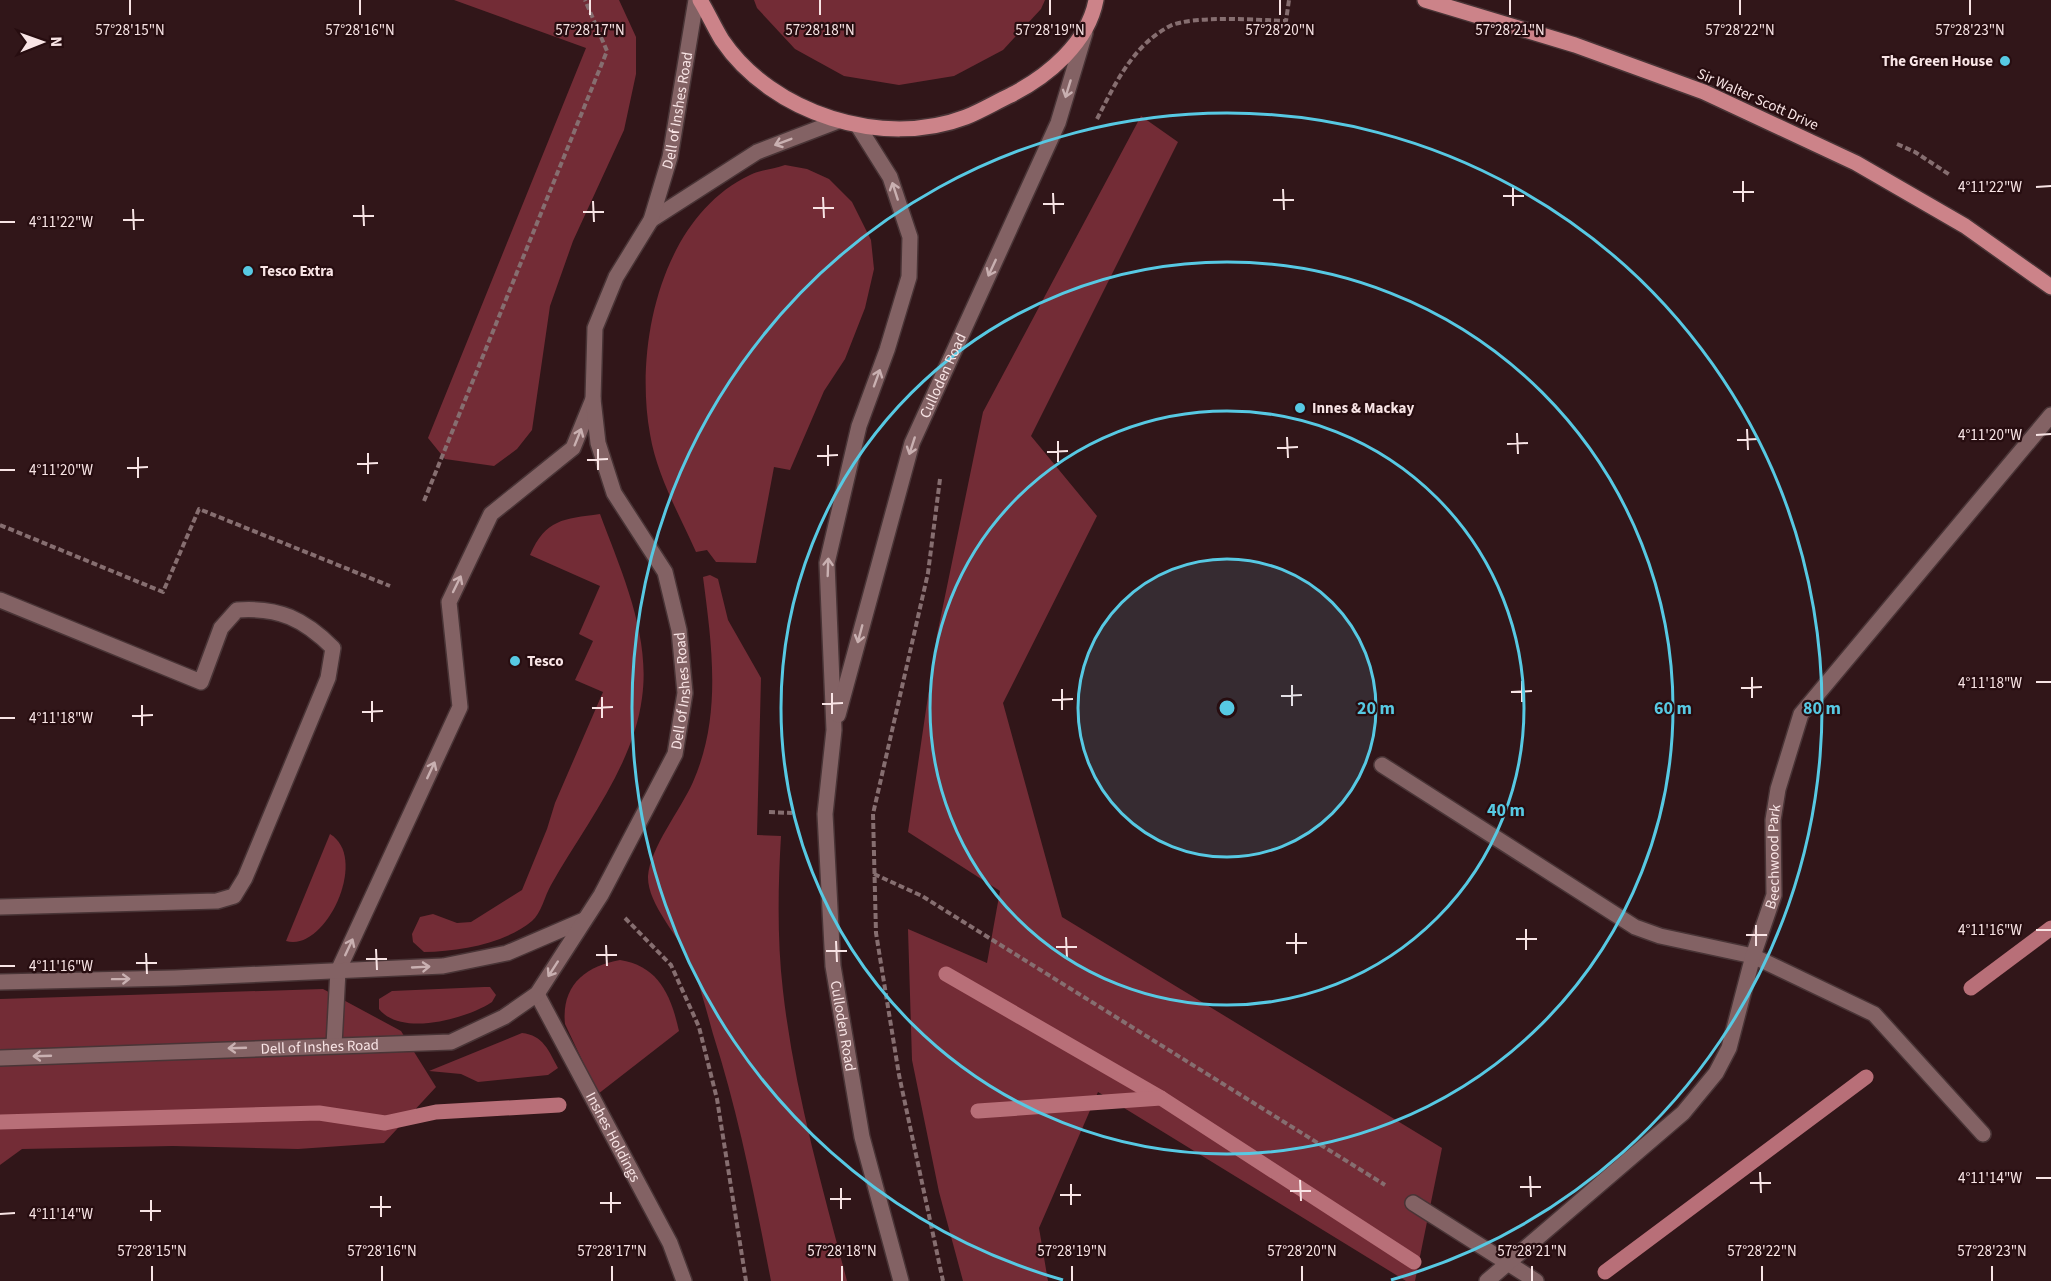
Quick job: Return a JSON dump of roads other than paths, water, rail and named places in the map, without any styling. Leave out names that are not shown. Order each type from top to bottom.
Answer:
[{"type":"main road","points":[[700,0],[723,41],[759,79],[798,105],[838,121],[858,126],[918,128],[964,117],[1027,87],[1055,65],[1085,33],[1100,2]]},
{"type":"main road","name":"Sir Walter Scott Drive","points":[[1425,0],[1575,45],[1704,92],[1856,163],[1965,226],[2051,287]]},
{"type":"street","name":"Dell of Inshes Road","points":[[0,1058],[451,1042],[504,1017],[537,994],[601,894],[675,754],[685,693],[679,630],[665,572],[614,493],[598,443],[593,399],[595,328],[616,277],[651,220],[672,145],[696,0]]},
{"type":"street","name":"Culloden Road","points":[[834,730],[912,442],[1058,123],[1085,33]]},
{"type":"street","name":"Dell of Inshes Road","points":[[651,220],[756,152],[838,121]]},
{"type":"street","name":"Culloden Road","points":[[858,126],[890,177],[910,237],[909,277],[888,350],[859,426],[827,563],[834,730],[825,814],[833,966],[862,1137],[901,1281]]},
{"type":"street","points":[[334,1045],[338,971],[460,707],[449,602],[491,514],[573,448],[593,399]]},
{"type":"street","name":"Beechwood Park","points":[[1487,1281],[1683,1113],[1716,1073],[1729,1048],[1753,956],[1774,895],[1773,820],[1778,789],[1801,714],[2051,415]]},
{"type":"street","points":[[0,600],[201,682],[221,628],[237,610],[263,608],[311,626],[333,648],[328,678],[245,878],[234,896],[217,901],[0,907]]},
{"type":"street","points":[[1382,765],[1635,927],[1660,936],[1753,956],[1875,1014],[1983,1134]]},
{"type":"street","points":[[0,982],[443,966],[507,953],[584,920]]},
{"type":"street","name":"Inshes Holdings","points":[[537,994],[670,1243],[684,1281]]},
{"type":"street","points":[[1413,1203],[1536,1281]]},
{"type":"waterway","points":[[1971,988],[2051,928]]},
{"type":"waterway","points":[[946,974],[1161,1098]]},
{"type":"waterway","points":[[1605,1272],[1866,1077]]},
{"type":"waterway","points":[[978,1111],[1161,1098],[1414,1262]]},
{"type":"waterway","points":[[0,1122],[319,1113],[385,1123],[436,1112],[559,1105]]},
{"type":"place","name":"The Green House","points":[[2005,61]]},
{"type":"place","name":"Tesco Extra","points":[[248,271]]},
{"type":"place","name":"Innes & Mackay","points":[[1300,408]]},
{"type":"place","name":"Tesco","points":[[515,661]]}]
